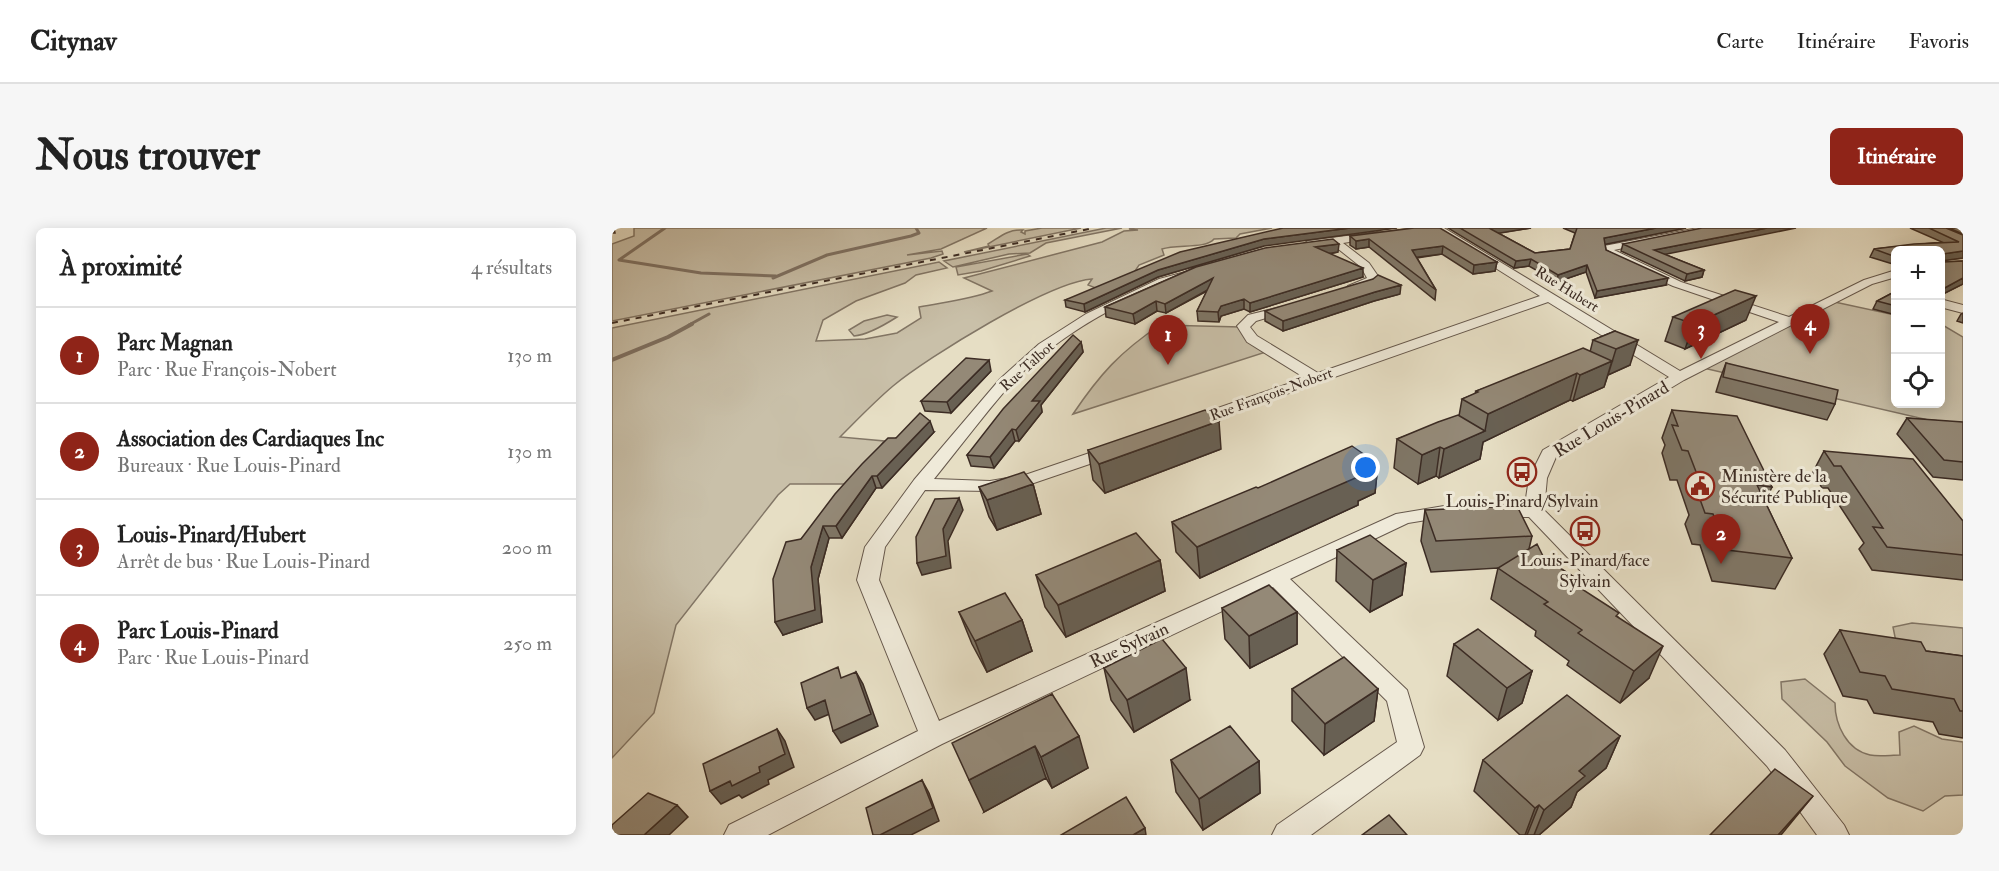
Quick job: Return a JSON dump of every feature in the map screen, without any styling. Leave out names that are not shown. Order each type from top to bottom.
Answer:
[{"type":"street","points":[[1425,229],[1437,228]]},
{"type":"street","name":"Rue Hubert","points":[[1437,228],[1679,377]]},
{"type":"street","points":[[1714,228],[1608,248],[1609,253],[1677,284],[1790,321]]},
{"type":"street","points":[[1287,248],[1390,234]]},
{"type":"street","points":[[1333,240],[1365,265],[1374,279],[1368,284],[1336,293]]},
{"type":"street","name":"Rue Talbot","points":[[933,736],[882,619],[868,580],[875,547],[920,484],[1005,382],[1044,347],[1090,317],[1163,282],[1208,268]]},
{"type":"street","name":"Rue Louis-Pinard","points":[[1533,510],[1538,478],[1549,454],[1679,377],[1868,282],[1891,275]]},
{"type":"street","points":[[1868,282],[1886,287]]},
{"type":"street","name":"Rue François-Nobert","points":[[1172,429],[1550,297]]},
{"type":"street","points":[[1305,302],[1252,318],[1243,326],[1252,339],[1316,378]]},
{"type":"street","points":[[1945,304],[1963,309]]},
{"type":"street","points":[[920,484],[990,486],[1028,480],[1128,445]]},
{"type":"street","points":[[1533,510],[1776,758],[1834,835]]},
{"type":"street","name":"Rue Sylvain","points":[[739,835],[933,736],[1403,518],[1451,511],[1533,510]]},
{"type":"street","points":[[1276,576],[1398,697],[1411,747],[1287,835]]},
{"type":"shaded area","points":[[634,228],[987,228],[941,249],[907,255],[942,251],[943,254],[931,258],[612,321],[612,244],[634,236]]},
{"type":"shaded area","points":[[1042,228],[1081,228],[964,252],[989,246],[988,244],[1012,231],[1023,230],[1021,232],[1025,234],[1025,231]]},
{"type":"shaded area","points":[[1106,228],[1122,228],[1046,243],[1030,253],[1009,254],[953,267],[944,261]]},
{"type":"shaded area","points":[[1272,228],[1240,234],[1236,238],[1214,239],[1205,244],[1162,249],[1164,255],[1139,265],[1133,274],[1098,289],[1088,285],[1092,279],[1073,283],[1048,293],[960,340],[893,386],[840,437],[884,441],[870,461],[848,484],[790,484],[778,495],[676,625],[654,713],[612,758],[612,328],[939,262],[947,268],[916,275],[905,283],[856,301],[823,320],[816,341],[865,339],[897,333],[921,318],[919,307],[965,299],[992,291],[964,278],[1102,242],[1124,231],[1138,230],[1129,229]]},
{"type":"shaded area","points":[[1027,254],[1030,256],[981,271],[958,275],[956,267]]},
{"type":"shaded area","points":[[1830,301],[1891,314],[1891,408],[1945,408],[1945,326],[1963,337],[1963,428],[1699,367]]},
{"type":"shaded area","points":[[887,315],[897,317],[876,329],[859,335],[854,336],[849,330],[864,321]]},
{"type":"shaded area","points":[[1160,325],[1241,327],[1269,351],[1073,414],[1092,387],[1112,365],[1133,345]]},
{"type":"shaded area","points":[[1912,623],[1963,628],[1963,659],[1918,652],[1896,642],[1893,627]]},
{"type":"shaded area","points":[[1805,679],[1835,703],[1840,728],[1849,742],[1862,752],[1874,756],[1900,755],[1899,732],[1914,726],[1942,739],[1963,742],[1963,795],[1945,796],[1923,811],[1888,798],[1845,766],[1827,742],[1782,699],[1781,682]]},
{"type":"building","points":[[1283,228],[1350,228],[1264,239],[1158,270],[1084,304],[1065,300],[1180,252]]},
{"type":"building","points":[[1414,228],[1440,228],[1497,262],[1474,265],[1443,246],[1412,250],[1436,290],[1369,239],[1356,241],[1350,236]]},
{"type":"building","points":[[1460,228],[1489,228],[1535,253],[1570,249],[1577,228],[1656,228],[1604,238],[1606,250],[1668,278],[1597,291],[1587,265],[1558,275],[1531,259],[1516,261]]},
{"type":"building","points":[[1702,228],[1767,228],[1654,250],[1704,270],[1687,274],[1623,244]]},
{"type":"building","points":[[1929,228],[1946,228],[1963,235],[1963,251],[1945,254],[1945,246],[1898,246],[1914,244],[1959,242]]},
{"type":"building","points":[[1333,239],[1339,244],[1315,247],[1363,268],[1250,303],[1244,299],[1221,306],[1218,312],[1197,311],[1213,278],[1165,304],[1156,301],[1133,314],[1105,307],[1196,267],[1265,248]]},
{"type":"building","points":[[1891,247],[1891,255],[1874,249]]},
{"type":"building","points":[[1963,261],[1963,278],[1945,288],[1945,262]]},
{"type":"building","points":[[1378,275],[1401,285],[1283,321],[1265,311],[1373,279]]},
{"type":"building","points":[[1735,290],[1756,296],[1694,324],[1673,317]]},
{"type":"building","points":[[1891,294],[1891,305],[1877,301]]},
{"type":"building","points":[[1615,331],[1638,340],[1616,349],[1593,340]]},
{"type":"building","points":[[1073,335],[1081,342],[1032,401],[1040,401],[1016,430],[1012,429],[990,457],[967,455],[1003,409]]},
{"type":"building","points":[[1583,348],[1612,361],[1580,375],[1577,373],[1488,414],[1462,399],[1478,392],[1476,391]]},
{"type":"building","points":[[966,358],[989,360],[947,402],[921,401]]},
{"type":"building","points":[[1726,363],[1838,390],[1835,404],[1723,377]]},
{"type":"building","points":[[1205,410],[1219,421],[1099,464],[1088,450]]},
{"type":"building","points":[[1672,410],[1737,416],[1772,487],[1757,485],[1792,558],[1727,550],[1713,514],[1705,513],[1698,494],[1705,495],[1688,451],[1682,450],[1672,425],[1678,426]]},
{"type":"building","points":[[920,413],[930,421],[877,476],[872,476],[836,526],[823,526],[811,567],[815,610],[775,622],[773,579],[786,542],[801,539],[835,494],[862,464],[888,438],[896,438]]},
{"type":"building","points":[[1458,415],[1485,431],[1444,449],[1440,447],[1422,455],[1397,439],[1438,422]]},
{"type":"building","points":[[1907,418],[1963,422],[1963,462],[1944,460]]},
{"type":"building","points":[[1352,446],[1378,464],[1356,473],[1360,476],[1197,547],[1172,522],[1258,488]]},
{"type":"building","points":[[1824,451],[1913,459],[1963,521],[1963,555],[1887,547],[1873,527],[1883,528],[1841,466],[1834,466]]},
{"type":"building","points":[[1024,472],[1033,484],[987,500],[979,487]]},
{"type":"building","points":[[959,498],[943,529],[946,556],[917,563],[916,537],[935,499]]},
{"type":"building","points":[[1517,506],[1532,536],[1436,541],[1425,510]]},
{"type":"building","points":[[1136,533],[1160,560],[1058,605],[1036,575]]},
{"type":"building","points":[[1370,535],[1406,563],[1373,580],[1337,550]]},
{"type":"building","points":[[1537,544],[1544,558],[1579,580],[1574,584],[1619,613],[1616,616],[1663,646],[1634,671],[1578,633],[1582,630],[1544,604],[1548,602],[1498,568]]},
{"type":"building","points":[[1269,585],[1297,612],[1249,636],[1222,608]]},
{"type":"building","points":[[1005,593],[1022,620],[975,641],[959,612]]},
{"type":"building","points":[[1478,629],[1532,671],[1507,688],[1454,644]]},
{"type":"building","points":[[1840,630],[1921,642],[1926,651],[1963,656],[1963,711],[1960,711],[1954,699],[1892,689],[1885,676],[1860,672]]},
{"type":"building","points":[[1162,639],[1186,668],[1127,700],[1104,668]]},
{"type":"building","points":[[1344,657],[1378,689],[1325,724],[1292,689]]},
{"type":"building","points":[[838,667],[841,678],[856,672],[871,714],[833,731],[825,700],[807,708],[801,683]]},
{"type":"building","points":[[1052,694],[1079,736],[1041,757],[1035,746],[969,780],[952,743]]},
{"type":"building","points":[[1567,695],[1620,736],[1579,771],[1585,776],[1544,810],[1539,805],[1535,808],[1483,760]]},
{"type":"building","points":[[1230,726],[1259,761],[1199,799],[1171,760]]},
{"type":"building","points":[[777,729],[785,754],[759,767],[760,772],[732,786],[730,781],[710,791],[703,764]]},
{"type":"building","points":[[1775,769],[1813,796],[1778,835],[1710,835]]},
{"type":"building","points":[[922,780],[933,808],[880,835],[873,835],[866,808]]},
{"type":"building","points":[[648,793],[677,805],[644,835],[612,835],[612,825]]},
{"type":"building","points":[[1126,797],[1145,828],[1133,835],[1061,835]]},
{"type":"building","points":[[1389,815],[1407,835],[1362,835]]},
{"type":"waterway","points":[[665,228],[619,260],[701,273],[776,276]]},
{"type":"waterway","points":[[773,278],[827,255],[911,236],[919,233],[916,228]]},
{"type":"waterway","points":[[689,325],[709,314]]},
{"type":"waterway","points":[[612,360],[668,337],[692,324]]},
{"type":"railway","points":[[612,323],[1094,228]]},
{"type":"place","name":"Parc Louis-Pinard","points":[[1810,354]]},
{"type":"place","name":"Louis-Pinard/Hubert","points":[[1701,359]]},
{"type":"place","name":"Parc Magnan","points":[[1168,365]]},
{"type":"place","name":"Louis-Pinard/Sylvain","points":[[1522,472]]},
{"type":"place","name":"Ministère de la Sécurité Publique","points":[[1700,486]]},
{"type":"place","name":"Louis-Pinard/face Sylvain","points":[[1585,531]]},
{"type":"place","name":"Association des Cardiaques Inc","points":[[1721,564]]}]
